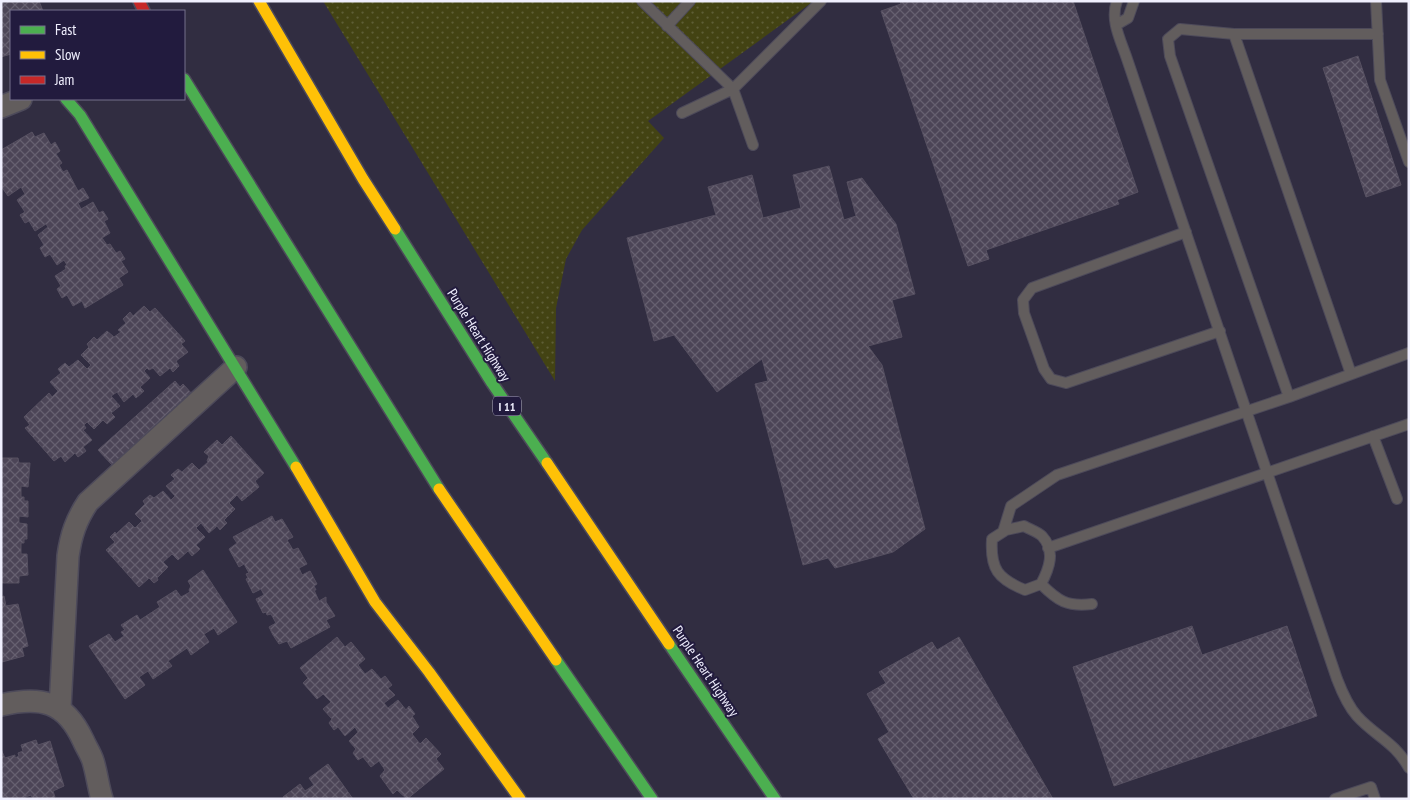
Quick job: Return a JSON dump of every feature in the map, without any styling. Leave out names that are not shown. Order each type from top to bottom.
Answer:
[{"type":"main road","name":"Purple Heart Highway","points":[[260,1],[364,179],[492,383],[775,799]]},
{"type":"main road","points":[[185,81],[452,510],[652,799]]},
{"type":"main road","points":[[67,100],[80,115],[236,367],[336,533],[375,602],[429,672],[520,799]]},
{"type":"street","points":[[1,107],[18,100]]},
{"type":"street","points":[[60,708],[68,556],[71,536],[78,517],[88,502],[236,367]]},
{"type":"street","points":[[1,705],[28,700],[45,703],[60,708],[72,719],[93,761],[102,799]]},
{"type":"lane","points":[[642,1],[733,89],[753,145]]},
{"type":"lane","points":[[667,26],[690,1]]},
{"type":"lane","points":[[682,113],[733,89],[821,1]]},
{"type":"lane","points":[[1116,1],[1114,10],[1116,26],[1337,679],[1344,696],[1358,716],[1393,746],[1409,768]]},
{"type":"lane","points":[[1116,26],[1128,18],[1134,1]]},
{"type":"lane","points":[[1376,1],[1380,80],[1409,162]]},
{"type":"lane","points":[[1289,398],[1170,56],[1168,39],[1180,30],[1234,34],[1378,34]]},
{"type":"lane","points":[[1234,34],[1351,374]]},
{"type":"lane","points":[[1186,232],[1032,288],[1023,300],[1024,313],[1044,369],[1051,379],[1066,382],[1220,331]]},
{"type":"lane","points":[[1003,532],[1011,506],[1057,475],[1289,398],[1409,353]]},
{"type":"lane","points":[[1048,548],[1409,424]]},
{"type":"lane","points":[[1373,436],[1397,499]]},
{"type":"lane","points":[[1024,526],[1042,536],[1048,548],[1051,560],[1041,584],[1025,590],[1007,583],[999,575],[991,556],[992,539],[1003,532],[1024,526]]},
{"type":"lane","points":[[1041,584],[1056,599],[1068,603],[1092,604]]},
{"type":"lane","points":[[1335,799],[1371,787],[1375,799]]},
{"type":"shaded area","points":[[323,1],[814,1],[648,121],[664,138],[582,230],[566,259],[556,308],[555,381]]},
{"type":"building","points":[[1,1],[39,1],[43,10],[10,10],[10,54],[1,57]]},
{"type":"building","points":[[900,1],[1073,1],[1138,192],[1117,200],[1119,204],[986,250],[989,259],[968,266],[881,11],[901,4]]},
{"type":"building","points":[[1358,56],[1401,185],[1366,197],[1323,68]]},
{"type":"building","points":[[32,132],[35,137],[44,133],[51,145],[55,142],[60,151],[56,154],[62,163],[59,165],[63,172],[67,170],[78,191],[83,188],[89,198],[78,203],[81,209],[93,202],[99,213],[103,211],[108,219],[104,221],[110,233],[102,238],[107,245],[110,244],[116,253],[120,251],[125,259],[121,261],[128,272],[119,278],[123,285],[85,308],[82,301],[73,306],[67,295],[62,298],[57,289],[61,286],[55,276],[66,269],[65,266],[67,265],[64,260],[57,265],[50,254],[45,257],[40,248],[44,245],[38,235],[48,227],[46,224],[35,231],[29,221],[25,223],[20,215],[25,212],[17,200],[25,194],[21,187],[8,196],[1,186],[1,150]]},
{"type":"building","points":[[829,166],[844,220],[856,216],[847,182],[862,178],[896,224],[915,294],[892,300],[902,337],[868,346],[882,365],[925,529],[893,552],[835,568],[828,558],[803,565],[755,384],[768,381],[762,359],[717,392],[674,335],[654,341],[627,238],[716,215],[708,187],[752,175],[763,218],[801,208],[793,175]]},
{"type":"building","points":[[144,306],[150,312],[155,308],[185,341],[181,344],[188,352],[176,361],[179,366],[173,372],[170,368],[160,376],[153,368],[149,370],[147,368],[144,371],[150,378],[140,387],[144,391],[136,398],[133,394],[124,402],[117,392],[111,396],[120,406],[111,413],[115,417],[107,424],[103,420],[94,429],[87,422],[84,425],[86,428],[83,430],[92,440],[83,447],[86,451],[78,457],[75,453],[65,462],[61,456],[54,461],[25,428],[30,425],[24,417],[49,393],[52,397],[58,391],[50,382],[61,373],[58,369],[65,363],[69,367],[78,360],[87,369],[91,365],[81,355],[89,347],[87,344],[94,337],[97,340],[107,331],[114,337],[121,332],[118,330],[126,323],[123,319],[130,312],[133,316]]},
{"type":"building","points":[[175,381],[180,387],[183,384],[193,395],[113,466],[98,450]]},
{"type":"building","points":[[231,436],[264,473],[255,481],[259,487],[242,501],[237,495],[229,503],[235,509],[224,520],[227,523],[220,530],[217,526],[209,533],[201,523],[196,528],[205,537],[196,545],[200,549],[192,556],[188,551],[178,560],[172,554],[163,562],[168,567],[157,578],[158,580],[154,583],[149,578],[139,587],[106,550],[115,542],[110,537],[129,522],[135,528],[142,521],[135,514],[145,504],[143,501],[150,495],[154,498],[163,491],[171,500],[175,496],[166,486],[175,479],[171,475],[178,469],[182,472],[192,463],[199,470],[208,462],[209,456],[204,452],[217,440],[222,445]]},
{"type":"building","points":[[1,458],[18,458],[19,463],[30,463],[28,487],[21,486],[21,497],[24,497],[24,501],[28,501],[28,517],[19,516],[19,523],[27,524],[27,539],[24,539],[24,543],[21,543],[21,554],[27,554],[28,575],[19,576],[19,583],[1,583]]},
{"type":"building","points":[[272,516],[275,522],[282,519],[293,537],[287,540],[293,550],[298,548],[307,564],[299,568],[302,575],[310,571],[317,584],[314,586],[316,590],[314,590],[319,601],[326,597],[326,602],[335,616],[326,620],[330,627],[291,648],[287,641],[279,644],[273,635],[269,627],[276,623],[271,614],[263,613],[256,599],[264,595],[261,589],[253,593],[246,579],[248,578],[246,574],[249,573],[244,564],[239,567],[229,549],[237,543],[233,537]]},
{"type":"building","points":[[203,570],[237,622],[218,635],[214,628],[204,634],[209,642],[191,655],[187,648],[168,661],[172,666],[153,679],[148,671],[139,677],[145,685],[125,699],[89,646],[109,634],[115,642],[124,636],[121,632],[125,630],[121,625],[137,615],[140,620],[160,607],[157,602],[176,590],[181,597],[190,592],[191,586],[188,581]]},
{"type":"building","points":[[4,596],[6,606],[18,604],[28,646],[22,648],[24,656],[2,662],[1,597]]},
{"type":"building","points":[[1192,626],[1202,655],[1287,626],[1317,716],[1114,786],[1073,667]]},
{"type":"building","points":[[337,637],[345,647],[351,642],[365,659],[358,665],[365,674],[372,669],[381,679],[385,676],[392,685],[388,688],[395,695],[384,703],[388,708],[398,700],[406,710],[409,706],[415,714],[412,716],[419,727],[412,734],[420,744],[426,738],[441,754],[436,759],[444,769],[407,799],[397,790],[393,794],[380,776],[385,770],[379,761],[371,767],[363,757],[358,760],[353,753],[356,749],[349,741],[358,732],[355,727],[345,736],[338,727],[334,730],[329,723],[332,719],[323,709],[331,702],[323,694],[317,699],[303,683],[308,678],[300,668]]},
{"type":"building","points":[[959,637],[1053,799],[914,799],[878,739],[889,732],[867,694],[886,683],[879,672],[932,642],[937,650]]},
{"type":"building","points":[[36,740],[38,745],[50,741],[64,786],[53,791],[55,797],[50,799],[33,799],[31,795],[20,799],[1,799],[1,749],[5,758],[15,755],[15,758],[19,756],[18,753],[23,751],[21,745]]},
{"type":"building","points":[[328,764],[353,799],[284,799],[283,797],[300,784],[305,791],[314,785],[309,778]]},
{"type":"traffic: fast","points":[[185,81],[439,489]]},
{"type":"traffic: fast","points":[[67,100],[80,115],[296,467]]},
{"type":"traffic: fast","points":[[395,229],[492,383],[547,463]]},
{"type":"traffic: fast","points":[[669,644],[775,799]]},
{"type":"traffic: fast","points":[[556,660],[652,799]]},
{"type":"traffic: slow","points":[[259,1],[363,179],[395,229]]},
{"type":"traffic: slow","points":[[547,463],[669,644]]},
{"type":"traffic: slow","points":[[296,467],[375,602],[429,672],[520,799]]},
{"type":"traffic: slow","points":[[439,489],[556,660]]},
{"type":"traffic: jam","points":[[139,1],[144,10]]}]
